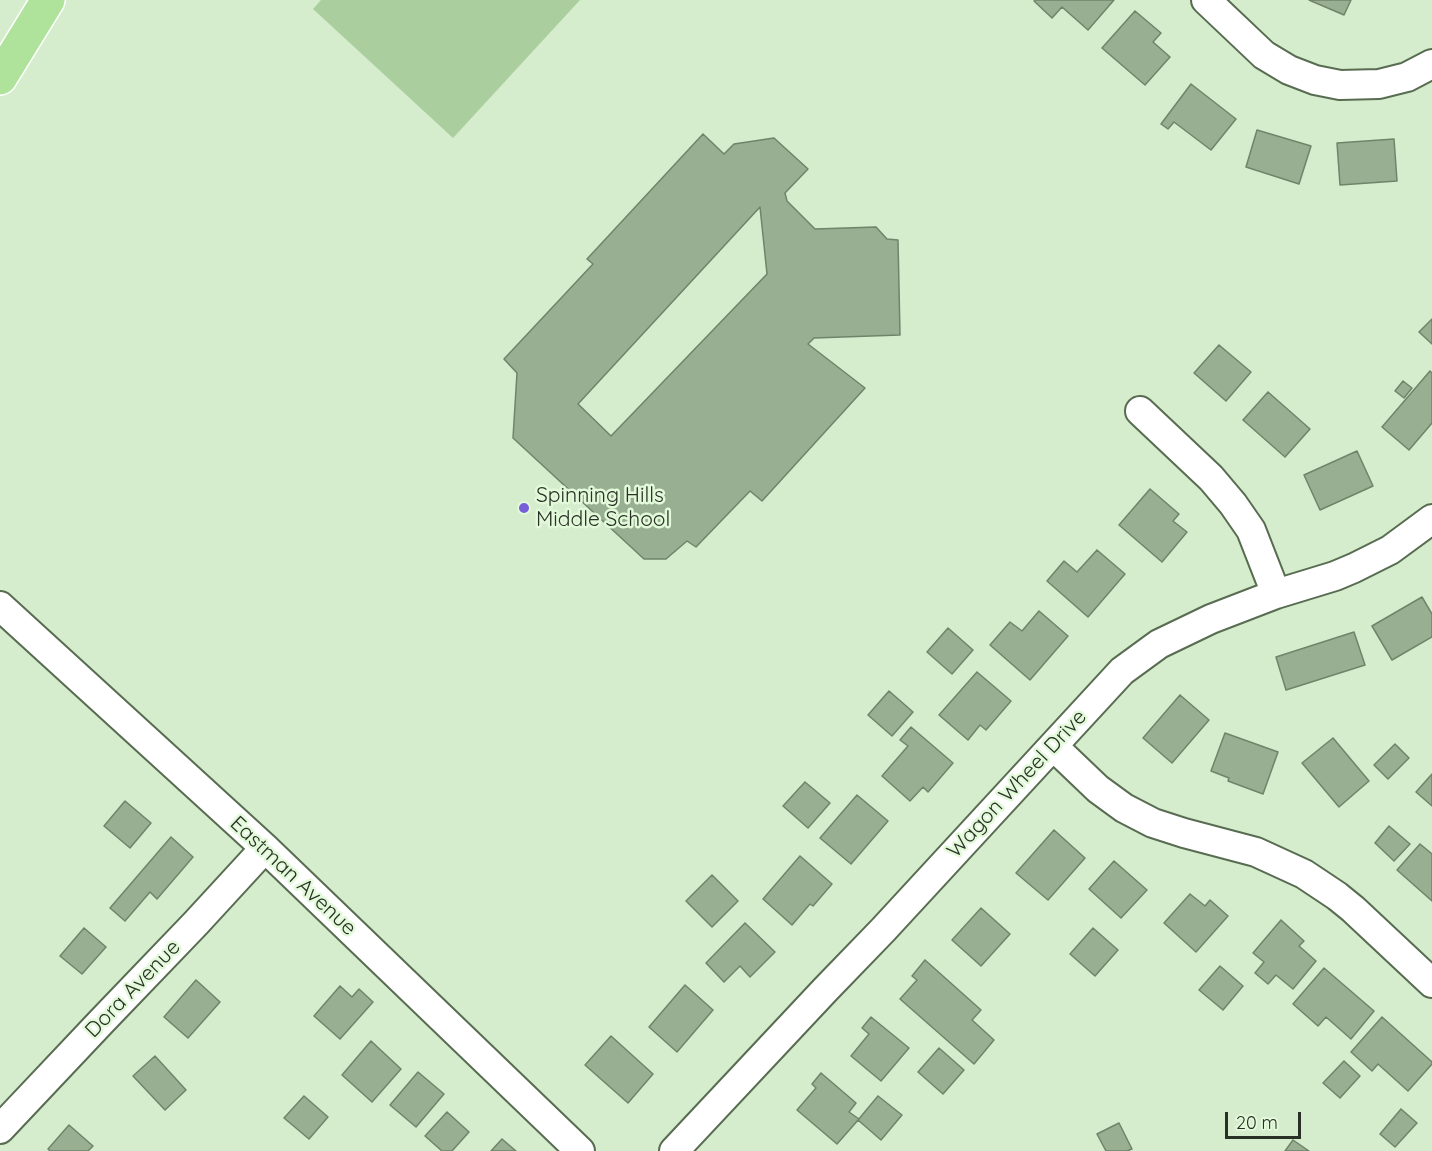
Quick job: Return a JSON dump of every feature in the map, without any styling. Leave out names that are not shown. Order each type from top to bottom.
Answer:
[{"type":"main road","points":[[0,78],[48,0]]},
{"type":"street","points":[[1206,0],[1264,55],[1289,70],[1315,80],[1340,85],[1379,84],[1407,77],[1432,64]]},
{"type":"street","points":[[1140,411],[1211,478],[1233,504],[1251,530],[1276,594]]},
{"type":"street","name":"Wagon Wheel Drive","points":[[674,1151],[884,930],[1122,671],[1159,644],[1211,620],[1276,594],[1354,568],[1390,550],[1432,519]]},
{"type":"street","name":"Eastman Avenue","points":[[0,606],[265,849],[580,1151]]},
{"type":"street","points":[[1053,746],[1098,789],[1124,808],[1153,823],[1256,852],[1304,874],[1353,909],[1432,982]]},
{"type":"street","name":"Dora Avenue","points":[[0,1130],[265,849]]},
{"type":"green space","points":[[321,0],[580,0],[453,138],[313,9]]},
{"type":"building","points":[[1035,0],[1114,0],[1088,30],[1062,7],[1052,18]]},
{"type":"building","points":[[1309,0],[1351,0],[1344,15]]},
{"type":"building","points":[[1135,11],[1161,33],[1153,42],[1170,57],[1145,85],[1102,48]]},
{"type":"building","points":[[1191,84],[1236,119],[1211,150],[1174,122],[1168,129],[1161,124]]},
{"type":"building","points":[[1257,130],[1311,146],[1299,184],[1246,167]]},
{"type":"building","name":"Spinning Hills Middle School","points":[[703,134],[724,154],[734,144],[774,138],[808,169],[785,193],[787,201],[815,229],[876,227],[887,239],[898,240],[900,335],[814,338],[808,344],[865,388],[762,501],[750,491],[696,547],[687,541],[666,559],[644,559],[513,438],[517,373],[504,359],[593,264],[587,259]],"holes":[[[760,207],[767,274],[611,436],[578,404]]]},
{"type":"building","points":[[1394,139],[1397,181],[1340,185],[1337,143]]},
{"type":"building","points":[[1432,319],[1432,344],[1419,332]]},
{"type":"building","points":[[1219,345],[1251,372],[1226,401],[1194,373]]},
{"type":"building","points":[[1430,371],[1432,373],[1432,423],[1409,450],[1382,427]]},
{"type":"building","points":[[1403,381],[1412,388],[1404,398],[1395,391]]},
{"type":"building","points":[[1268,392],[1310,429],[1285,457],[1243,420]]},
{"type":"building","points":[[1357,451],[1373,486],[1320,510],[1304,475]]},
{"type":"building","points":[[1150,489],[1179,514],[1173,521],[1187,532],[1162,562],[1119,525]]},
{"type":"building","points":[[1097,550],[1125,574],[1088,617],[1047,581],[1064,561],[1077,572]]},
{"type":"building","points":[[1422,597],[1432,614],[1432,637],[1392,660],[1372,626]]},
{"type":"building","points":[[1039,611],[1068,636],[1030,680],[990,645],[1010,622],[1022,631]]},
{"type":"building","points":[[948,628],[973,650],[952,674],[927,652]]},
{"type":"building","points":[[1354,632],[1365,665],[1286,690],[1276,657]]},
{"type":"building","points":[[977,672],[1011,701],[986,730],[980,725],[968,740],[939,715]]},
{"type":"building","points":[[889,691],[913,712],[892,736],[868,715]]},
{"type":"building","points":[[1180,695],[1209,720],[1172,763],[1143,738]]},
{"type":"building","points":[[911,727],[953,763],[928,792],[923,787],[910,801],[882,776],[908,746],[900,740]]},
{"type":"building","points":[[1225,733],[1278,752],[1263,794],[1228,781],[1229,778],[1211,771]]},
{"type":"building","points":[[1333,738],[1369,781],[1339,807],[1302,763]]},
{"type":"building","points":[[1395,744],[1409,758],[1388,779],[1374,765]]},
{"type":"building","points":[[1432,774],[1432,806],[1416,792]]},
{"type":"building","points":[[805,782],[830,803],[808,828],[783,806]]},
{"type":"building","points":[[857,795],[888,821],[851,864],[820,838]]},
{"type":"building","points":[[125,801],[151,823],[130,848],[104,826]]},
{"type":"building","points":[[1389,826],[1410,844],[1394,861],[1375,843]]},
{"type":"building","points":[[1054,830],[1085,858],[1048,900],[1016,873]]},
{"type":"building","points":[[171,837],[193,857],[157,899],[150,892],[125,921],[110,908]]},
{"type":"building","points":[[1420,844],[1432,854],[1432,901],[1397,870]]},
{"type":"building","points":[[800,856],[832,884],[792,925],[763,899]]},
{"type":"building","points":[[1114,861],[1147,890],[1121,918],[1089,889]]},
{"type":"building","points":[[712,875],[738,901],[712,927],[686,901]]},
{"type":"building","points":[[1190,894],[1205,906],[1210,900],[1228,916],[1196,952],[1164,923]]},
{"type":"building","points":[[981,908],[1010,934],[981,966],[952,940]]},
{"type":"building","points":[[1281,920],[1304,941],[1299,946],[1316,961],[1293,989],[1276,975],[1268,984],[1255,973],[1264,962],[1253,953]]},
{"type":"building","points":[[745,923],[775,952],[750,977],[740,966],[724,982],[706,963]]},
{"type":"building","points":[[84,928],[106,947],[82,974],[60,956]]},
{"type":"building","points":[[1093,928],[1118,950],[1095,976],[1070,954]]},
{"type":"building","points":[[925,960],[981,1010],[972,1020],[994,1040],[974,1064],[900,999],[917,980],[912,976]]},
{"type":"building","points":[[1220,966],[1243,986],[1223,1010],[1199,990]]},
{"type":"building","points":[[1324,968],[1374,1011],[1351,1039],[1326,1017],[1318,1026],[1293,1004]]},
{"type":"building","points":[[196,980],[220,1002],[188,1038],[164,1017]]},
{"type":"building","points":[[685,985],[713,1010],[677,1052],[649,1027]]},
{"type":"building","points":[[340,986],[352,997],[359,989],[373,1002],[340,1039],[314,1016]]},
{"type":"building","points":[[871,1017],[909,1048],[881,1081],[851,1056],[869,1034],[862,1028]]},
{"type":"building","points":[[1382,1017],[1432,1062],[1408,1091],[1378,1064],[1372,1071],[1351,1052]]},
{"type":"building","points":[[611,1036],[653,1074],[628,1103],[585,1065]]},
{"type":"building","points":[[371,1041],[401,1069],[372,1102],[342,1075]]},
{"type":"building","points":[[939,1048],[964,1070],[943,1094],[918,1072]]},
{"type":"building","points":[[155,1056],[186,1090],[165,1110],[133,1076]]},
{"type":"building","points":[[1344,1061],[1360,1076],[1340,1098],[1323,1083]]},
{"type":"building","points":[[418,1072],[444,1094],[416,1127],[390,1105]]},
{"type":"building","points":[[821,1073],[856,1103],[849,1112],[859,1119],[837,1144],[797,1110],[816,1088],[812,1084]]},
{"type":"building","points":[[304,1096],[328,1117],[309,1139],[284,1118]]},
{"type":"building","points":[[878,1096],[902,1115],[881,1140],[858,1120]]},
{"type":"building","points":[[1401,1109],[1417,1123],[1395,1147],[1380,1134]]},
{"type":"building","points":[[447,1112],[469,1132],[452,1151],[442,1151],[425,1136]]},
{"type":"building","points":[[1119,1123],[1132,1149],[1106,1151],[1097,1134]]},
{"type":"building","points":[[69,1125],[93,1146],[88,1151],[50,1151],[48,1149]]},
{"type":"building","points":[[502,1139],[516,1151],[491,1151]]},
{"type":"building","points":[[1293,1140],[1309,1151],[1285,1151]]},
{"type":"place","name":"Spinning Hills Middle School","points":[[524,508]]}]
